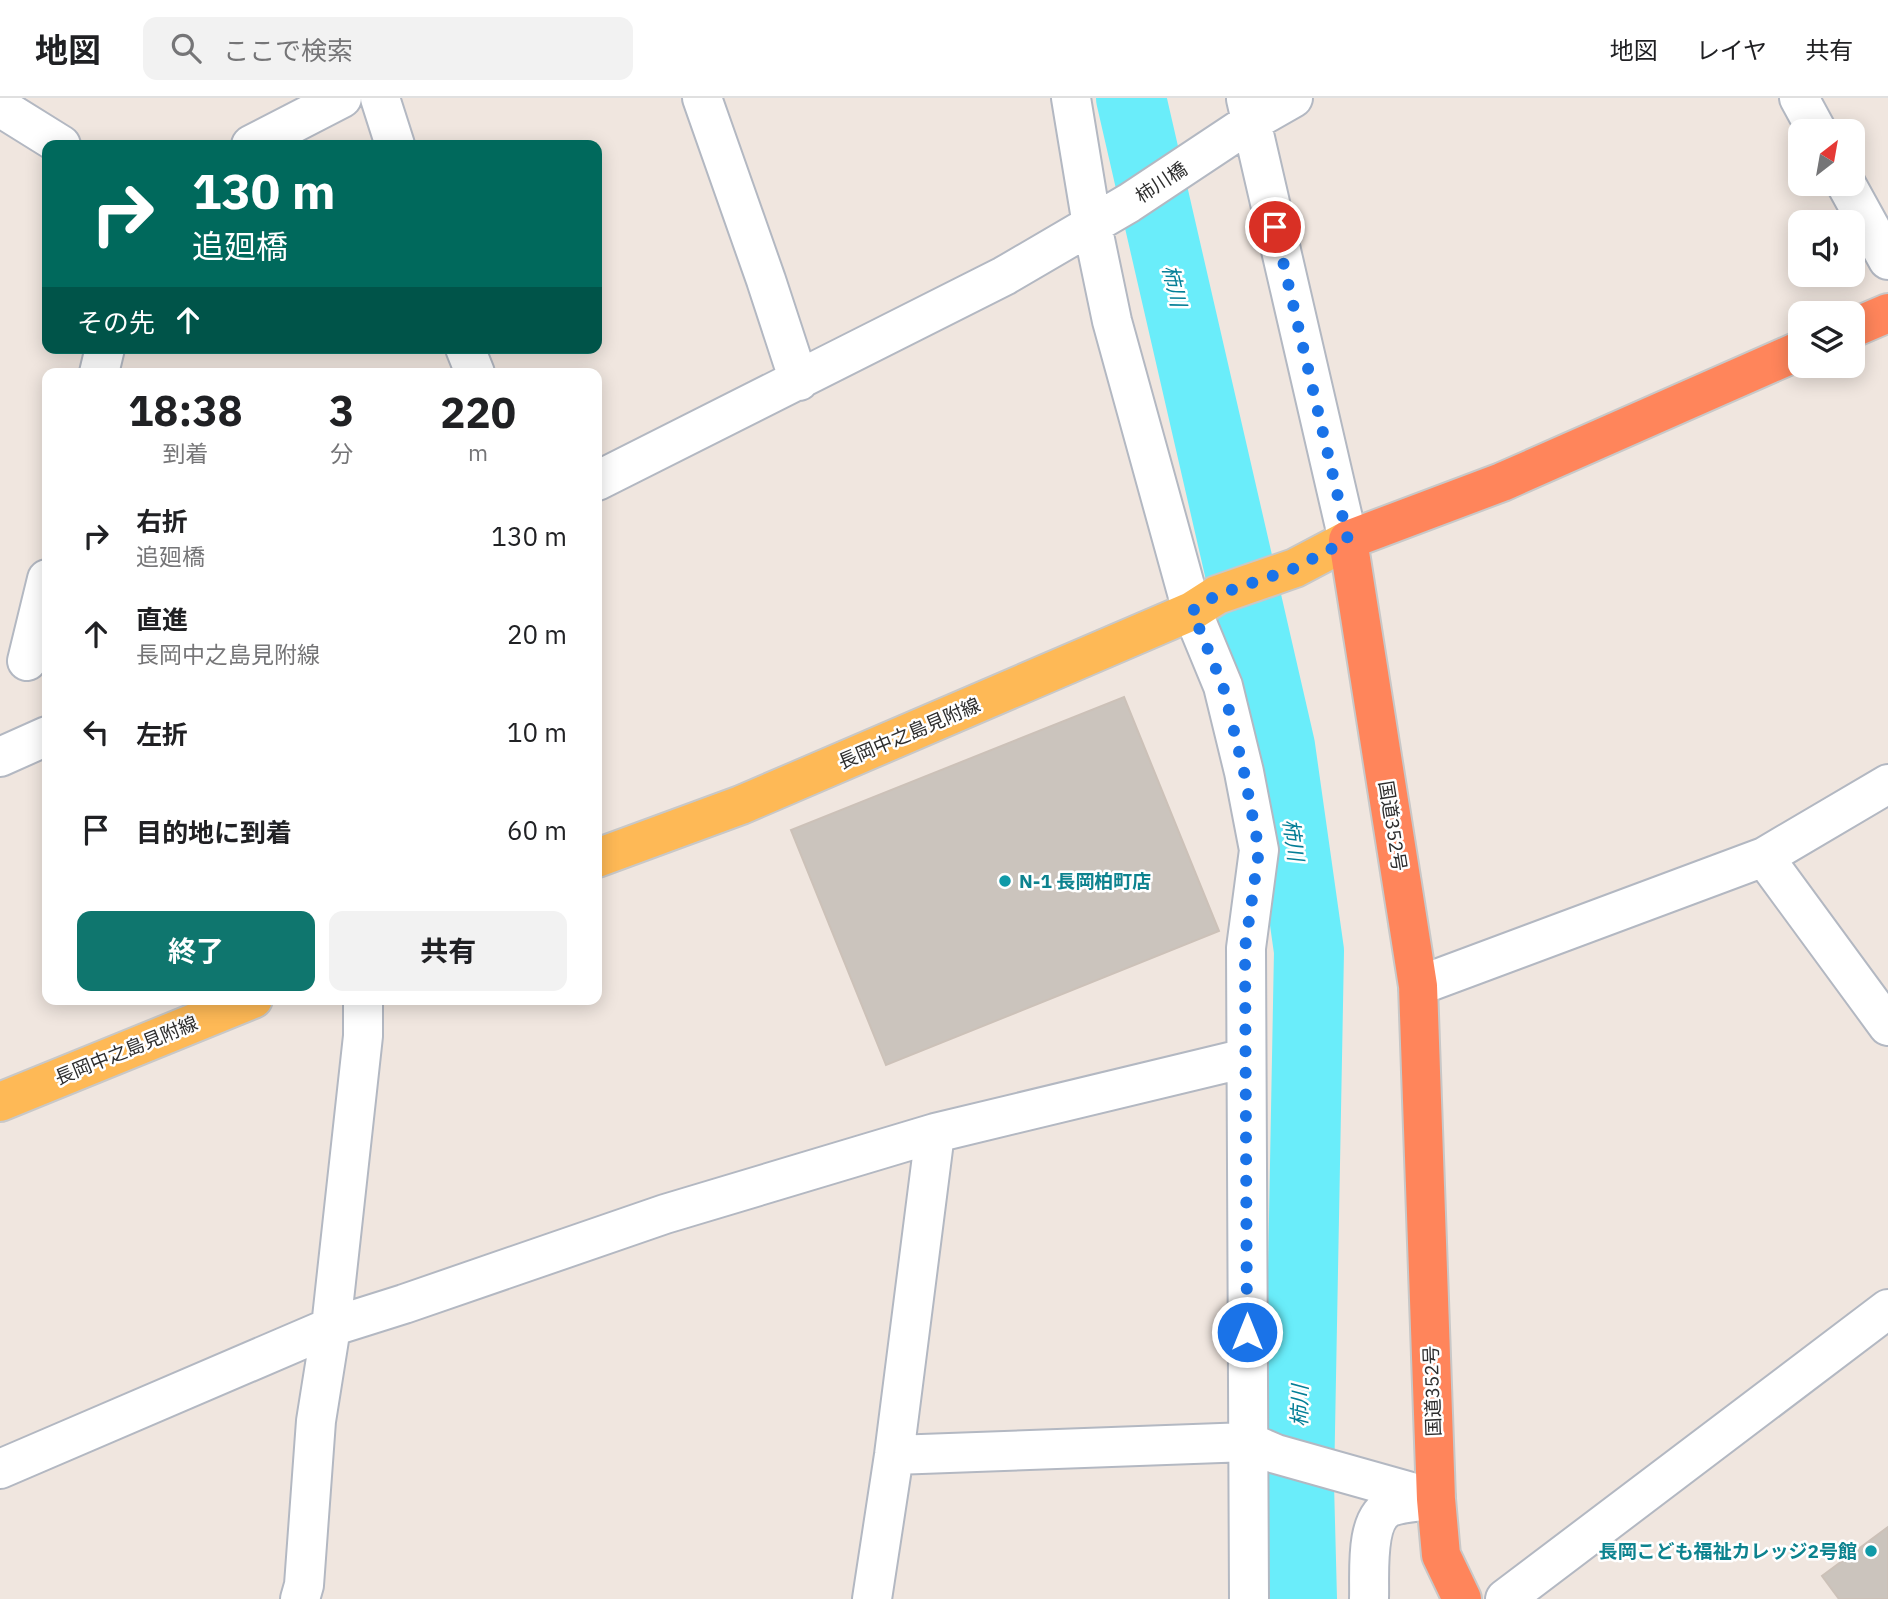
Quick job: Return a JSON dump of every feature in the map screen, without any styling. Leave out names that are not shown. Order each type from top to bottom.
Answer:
[{"type":"highway","points":[[1865,323],[1888,313]]},
{"type":"highway","points":[[1348,540],[1502,482],[1788,356]]},
{"type":"highway","name":"国道352号","points":[[1348,540],[1418,986],[1436,1499],[1441,1555],[1462,1599]]},
{"type":"main road","name":"長岡中之島見附線","points":[[602,856],[741,805],[1205,603],[1295,568],[1348,540]]},
{"type":"main road","name":"長岡中之島見附線","points":[[0,1102],[238,1005]]},
{"type":"street","points":[[261,140],[342,98]]},
{"type":"street","points":[[380,98],[393,140]]},
{"type":"street","points":[[702,98],[799,381]]},
{"type":"street","points":[[1071,98],[1092,225],[1112,321],[1205,603],[1259,850],[1245,948],[1246,1058],[1262,1448],[1249,1599]]},
{"type":"street","name":"柿川橋","points":[[602,479],[1004,276],[1129,203],[1194,161],[1248,110],[1293,98]]},
{"type":"street","points":[[1799,98],[1811,119]]},
{"type":"street","points":[[0,107],[53,140]]},
{"type":"street","points":[[1248,110],[1348,540]]},
{"type":"street","points":[[1853,196],[1888,260]]},
{"type":"street","points":[[25,660],[42,597]]},
{"type":"street","points":[[0,757],[42,738]]},
{"type":"street","points":[[1418,986],[1764,857],[1888,784]]},
{"type":"street","points":[[1764,857],[1888,1026]]},
{"type":"street","points":[[300,1599],[304,1585],[316,1421],[331,1327],[363,1037],[363,1005]]},
{"type":"street","points":[[0,1469],[331,1327],[664,1214],[935,1133],[1246,1058]]},
{"type":"street","points":[[872,1599],[894,1455],[935,1133]]},
{"type":"street","points":[[1505,1599],[1888,1309]]},
{"type":"street","points":[[894,1455],[1262,1448],[1436,1499]]},
{"type":"street","points":[[1369,1599],[1371,1545],[1375,1521],[1390,1507],[1436,1499]]},
{"type":"building","name":"N-1 長岡柏町店","points":[[1124,697],[1219,931],[886,1065],[791,830]]},
{"type":"building","name":"長岡こども福祉カレッジ2号館","points":[[1888,1527],[1888,1599],[1839,1599],[1822,1576]]},
{"type":"waterway","name":"柿川","points":[[1131,98],[1280,746],[1309,951],[1299,1484],[1302,1599]]},
{"type":"place","name":"N-1 長岡柏町店","points":[[1005,881]]},
{"type":"place","name":"長岡こども福祉カレッジ2号館","points":[[1871,1551]]},
{"type":"route","points":[[1247,1332],[1245,948],[1259,850],[1223,686],[1192,611],[1217,595],[1295,568],[1348,540],[1275,227]]}]
